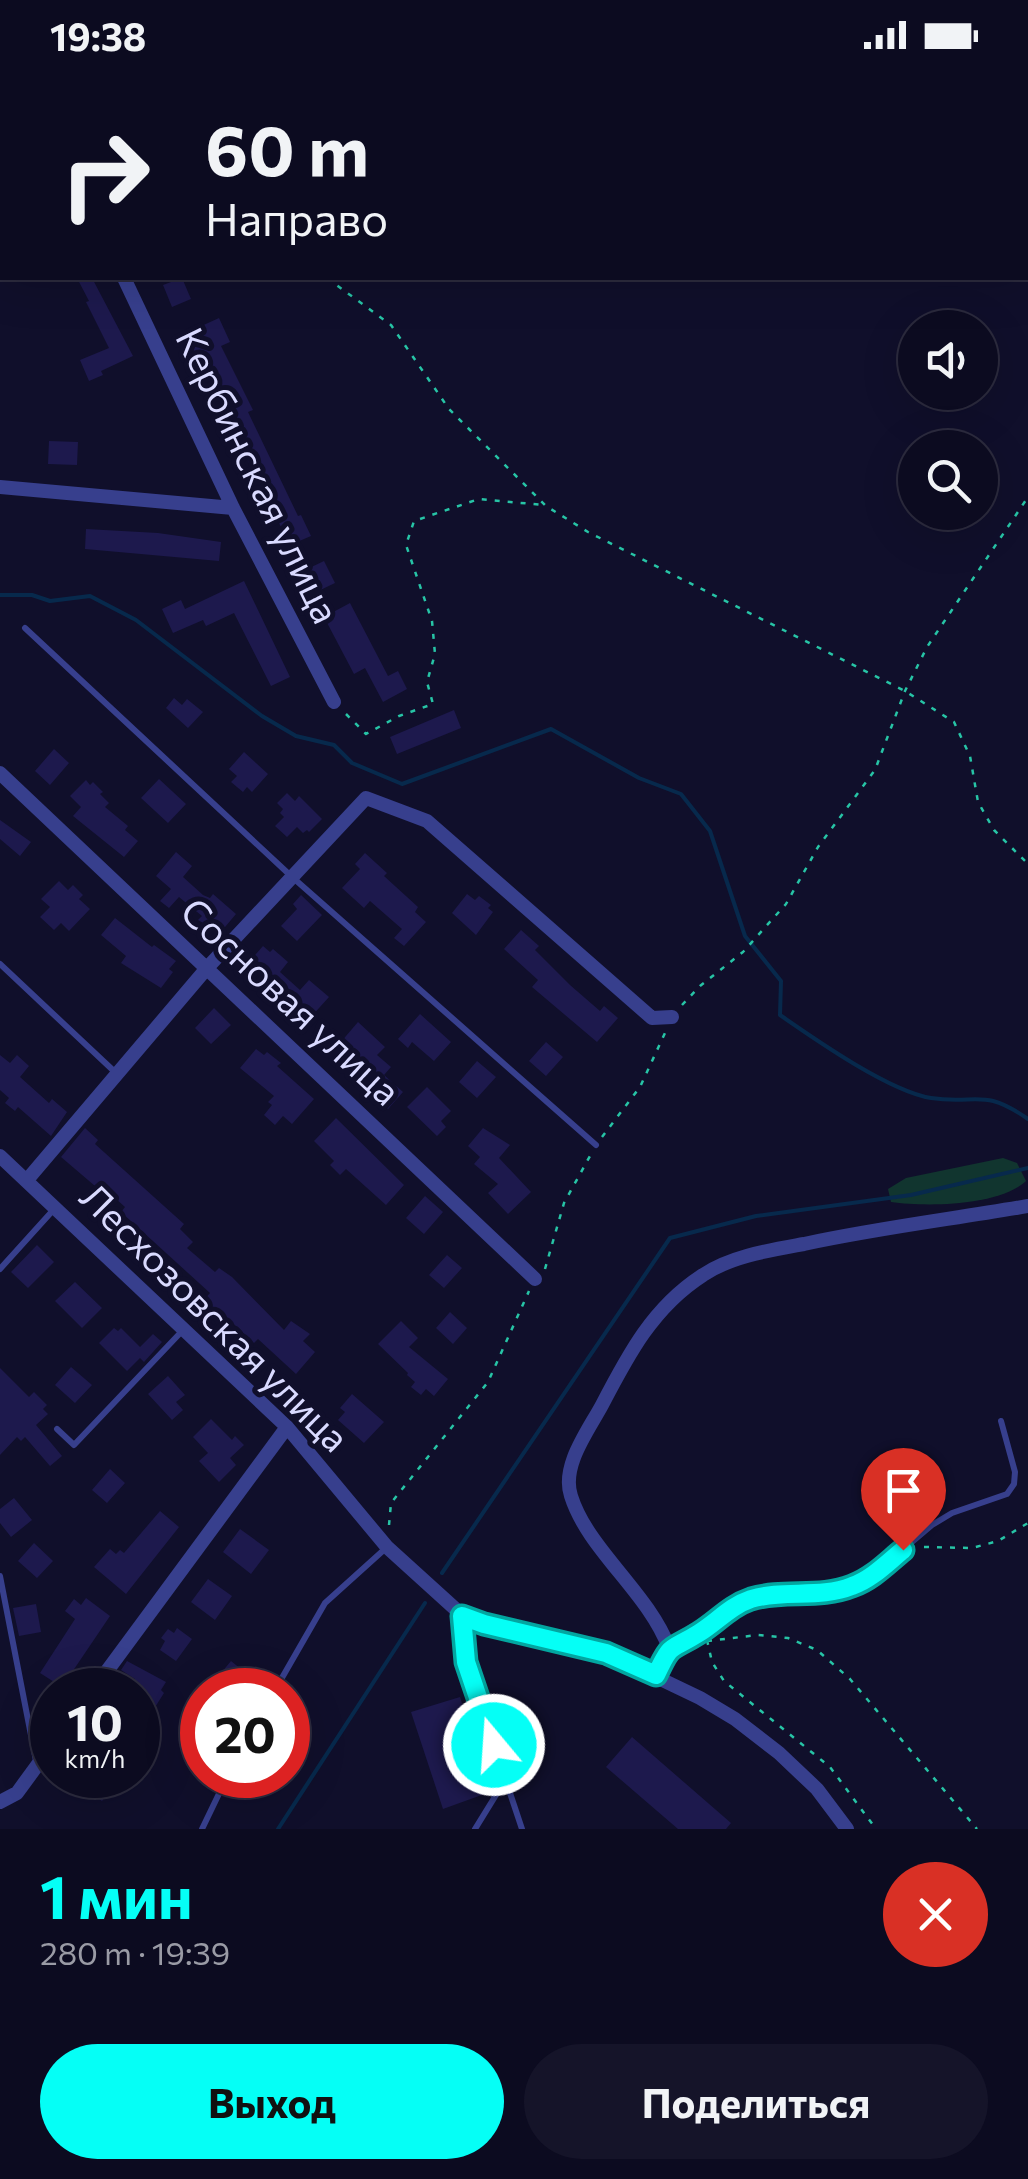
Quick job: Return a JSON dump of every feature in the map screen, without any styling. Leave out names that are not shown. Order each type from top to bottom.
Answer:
[{"type":"street","name":"Кербинская улица","points":[[125,280],[233,508],[334,702]]},
{"type":"street","points":[[0,487],[233,508]]},
{"type":"street","name":"Сосновая улица","points":[[0,773],[534,1280]]},
{"type":"street","points":[[26,1180],[207,968],[366,798],[427,821],[652,1018],[672,1016]]},
{"type":"street","name":"Лесхозовская улица","points":[[0,1156],[287,1427],[387,1547],[462,1616]]},
{"type":"street","points":[[656,1675],[669,1648],[660,1625],[588,1528],[571,1496],[568,1477],[576,1454],[637,1338],[673,1300],[703,1275],[725,1264],[871,1230],[1028,1206]]},
{"type":"street","points":[[109,1668],[287,1427]]},
{"type":"street","points":[[462,1616],[606,1653],[656,1675],[735,1719],[779,1753],[816,1788],[846,1829]]},
{"type":"street","points":[[0,1802],[17,1794],[30,1776]]},
{"type":"lane","points":[[26,628],[290,876],[596,1144]]},
{"type":"lane","points":[[0,964],[117,1074]]},
{"type":"lane","points":[[0,1269],[56,1207]]},
{"type":"lane","points":[[56,1429],[74,1446],[184,1329]]},
{"type":"lane","points":[[669,1648],[748,1600],[854,1586],[873,1575],[932,1525],[952,1513],[1006,1494],[1014,1484],[1015,1472],[1002,1421]]},
{"type":"lane","points":[[288,1668],[326,1603],[387,1547]]},
{"type":"lane","points":[[0,1576],[30,1730]]},
{"type":"lane","points":[[462,1616],[466,1662],[522,1829]]},
{"type":"lane","points":[[475,1829],[505,1781]]},
{"type":"lane","points":[[202,1829],[217,1798]]},
{"type":"path","points":[[330,280],[391,324],[449,409],[546,506],[588,532],[906,690],[954,722],[970,756],[978,802],[994,830],[1028,864]]},
{"type":"path","points":[[387,1547],[392,1503],[488,1382],[534,1280],[546,1269],[564,1203],[596,1144],[640,1087],[672,1016],[700,986],[742,952],[786,904],[818,846],[875,770],[926,647],[1028,497]]},
{"type":"path","points":[[334,702],[366,734],[433,704],[426,682],[435,654],[432,621],[406,545],[414,521],[479,499],[546,506]]},
{"type":"path","points":[[903,1550],[934,1546],[972,1548],[998,1541],[1028,1523]]},
{"type":"path","points":[[699,1633],[708,1641],[712,1662],[724,1680],[830,1767],[876,1829]]},
{"type":"path","points":[[708,1641],[758,1636],[788,1638],[817,1650],[850,1679],[977,1829]]},
{"type":"green space","points":[[1003,1158],[1017,1163],[1026,1181],[999,1196],[942,1204],[891,1202],[888,1189],[906,1178]]},
{"type":"building","points":[[78,280],[93,280],[133,356],[89,381],[80,360],[109,348],[86,302],[89,301]]},
{"type":"building","points":[[183,280],[191,299],[172,307],[163,285]]},
{"type":"building","points":[[219,318],[230,342],[221,346],[253,410],[248,412],[311,536],[290,545],[234,431],[240,428],[221,386],[203,355],[197,358],[186,333]]},
{"type":"building","points":[[49,441],[78,442],[77,465],[48,464]]},
{"type":"building","points":[[86,529],[221,542],[219,561],[85,549]]},
{"type":"building","points":[[324,561],[335,583],[312,594],[301,572]]},
{"type":"building","points":[[244,581],[290,677],[271,686],[234,613],[206,626],[203,620],[173,633],[162,609],[181,600],[185,609]]},
{"type":"building","points":[[350,603],[388,676],[398,671],[407,689],[383,702],[365,668],[354,674],[324,617]]},
{"type":"building","points":[[174,698],[182,705],[187,699],[203,712],[188,728],[166,708]]},
{"type":"building","points":[[454,710],[461,728],[397,754],[390,737]]},
{"type":"building","points":[[54,749],[69,763],[50,785],[35,771]]},
{"type":"building","points":[[244,752],[268,774],[252,792],[247,787],[243,792],[231,782],[237,776],[229,769]]},
{"type":"building","points":[[159,779],[186,804],[168,823],[141,798]]},
{"type":"building","points":[[86,780],[103,792],[100,794],[109,803],[105,807],[128,826],[125,830],[138,841],[124,857],[73,816],[81,807],[70,796]]},
{"type":"building","points":[[287,793],[295,801],[299,796],[322,819],[309,832],[303,833],[297,827],[287,837],[275,826],[284,817],[277,803]]},
{"type":"building","points":[[0,820],[31,842],[20,856],[0,839]]},
{"type":"building","points":[[176,852],[192,866],[183,877],[203,895],[210,898],[213,894],[236,914],[220,933],[198,920],[202,916],[179,897],[169,908],[160,901],[171,889],[156,876]]},
{"type":"building","points":[[365,853],[418,907],[415,912],[426,922],[404,946],[394,938],[402,929],[370,901],[364,908],[342,888],[360,869],[355,864]]},
{"type":"building","points":[[59,881],[68,890],[73,885],[83,895],[79,899],[90,909],[69,931],[61,923],[54,930],[40,917],[50,907],[41,899]]},
{"type":"building","points":[[467,894],[475,900],[479,896],[491,905],[488,908],[493,912],[476,935],[452,913]]},
{"type":"building","points":[[301,895],[322,915],[297,941],[281,926],[297,909],[293,904]]},
{"type":"building","points":[[115,918],[176,961],[161,988],[121,963],[126,956],[101,935]]},
{"type":"building","points":[[521,930],[570,985],[600,1011],[604,1006],[618,1018],[597,1042],[532,987],[538,980],[504,949]]},
{"type":"building","points":[[263,946],[288,962],[280,972],[300,990],[309,980],[329,997],[310,1018],[249,962]]},
{"type":"building","points":[[214,1008],[231,1025],[211,1044],[195,1028]]},
{"type":"building","points":[[420,1014],[451,1042],[434,1061],[412,1042],[408,1048],[398,1039]]},
{"type":"building","points":[[358,1022],[385,1047],[377,1055],[391,1067],[384,1075],[403,1092],[388,1109],[359,1083],[370,1070],[340,1043]]},
{"type":"building","points":[[546,1042],[563,1057],[546,1076],[529,1061]]},
{"type":"building","points":[[256,1049],[281,1063],[277,1066],[314,1099],[292,1124],[283,1116],[275,1125],[264,1115],[274,1096],[240,1068]]},
{"type":"building","points":[[0,1055],[10,1063],[17,1055],[29,1066],[20,1077],[49,1103],[52,1099],[67,1112],[51,1136],[18,1107],[15,1111],[5,1103],[9,1098],[0,1090]]},
{"type":"building","points":[[477,1061],[496,1077],[477,1098],[459,1082]]},
{"type":"building","points":[[427,1087],[451,1111],[441,1121],[446,1127],[437,1136],[407,1107]]},
{"type":"building","points":[[336,1118],[404,1185],[386,1205],[346,1169],[340,1175],[330,1165],[334,1161],[314,1141]]},
{"type":"building","points":[[85,1128],[98,1140],[95,1144],[184,1224],[180,1229],[193,1242],[187,1248],[215,1272],[219,1268],[232,1277],[284,1330],[291,1321],[310,1334],[303,1341],[315,1352],[296,1374],[258,1339],[254,1343],[218,1309],[207,1321],[195,1310],[210,1293],[121,1212],[125,1207],[61,1157]]},
{"type":"building","points":[[483,1128],[510,1145],[499,1158],[531,1192],[508,1214],[488,1193],[498,1184],[474,1164],[480,1157],[468,1146]]},
{"type":"building","points":[[425,1196],[443,1212],[424,1234],[406,1218]]},
{"type":"building","points":[[37,1245],[54,1262],[28,1288],[11,1272]]},
{"type":"building","points":[[447,1255],[462,1268],[444,1288],[429,1275]]},
{"type":"building","points":[[75,1282],[102,1308],[82,1328],[55,1301]]},
{"type":"building","points":[[450,1312],[467,1328],[453,1344],[436,1328]]},
{"type":"building","points":[[401,1321],[418,1338],[409,1347],[448,1379],[434,1396],[426,1389],[421,1395],[411,1387],[415,1382],[378,1344]]},
{"type":"building","points":[[114,1328],[121,1328],[140,1347],[153,1334],[162,1342],[144,1362],[140,1358],[127,1371],[99,1343]]},
{"type":"building","points":[[71,1367],[92,1385],[75,1403],[55,1385]]},
{"type":"building","points":[[0,1368],[29,1397],[34,1392],[47,1405],[43,1409],[48,1414],[36,1425],[62,1456],[50,1466],[25,1437],[21,1441],[17,1437],[0,1455]]},
{"type":"building","points":[[168,1376],[185,1395],[176,1402],[183,1410],[172,1420],[148,1394]]},
{"type":"building","points":[[352,1394],[384,1422],[364,1443],[338,1420],[345,1412],[340,1408]]},
{"type":"building","points":[[211,1419],[232,1440],[235,1436],[244,1445],[230,1458],[236,1465],[219,1482],[199,1461],[208,1453],[193,1437]]},
{"type":"building","points":[[110,1469],[125,1483],[107,1503],[92,1490]]},
{"type":"building","points":[[14,1498],[32,1520],[11,1537],[0,1523],[0,1509]]},
{"type":"building","points":[[160,1511],[179,1527],[126,1594],[94,1567],[110,1549],[116,1554],[120,1550],[124,1553]]},
{"type":"building","points":[[240,1529],[269,1550],[251,1574],[223,1552]]},
{"type":"building","points":[[34,1543],[53,1561],[37,1578],[18,1561]]},
{"type":"building","points":[[208,1579],[232,1596],[215,1620],[191,1602]]},
{"type":"building","points":[[86,1598],[110,1616],[75,1668],[43,1668],[75,1619],[65,1611],[74,1599],[81,1605]]},
{"type":"building","points":[[36,1604],[41,1632],[19,1636],[13,1608]]},
{"type":"building","points":[[177,1628],[192,1639],[176,1661],[160,1650],[165,1641],[161,1638],[168,1629],[174,1633]]},
{"type":"building","points":[[460,1697],[477,1750],[487,1747],[491,1758],[480,1761],[490,1792],[443,1809],[411,1712]]},
{"type":"building","points":[[632,1737],[731,1823],[726,1829],[678,1829],[606,1767]]},
{"type":"waterway","points":[[0,595],[32,595],[50,601],[90,596],[136,620],[262,716],[296,736],[334,745],[352,763],[402,784],[551,729],[639,778],[681,794],[710,831],[745,936],[781,981],[780,1015],[895,1086],[931,1098],[989,1100],[1028,1119]]},
{"type":"waterway","points":[[442,1573],[670,1238],[756,1216],[911,1195],[1028,1168]]},
{"type":"waterway","points":[[278,1829],[425,1603]]},
{"type":"route","points":[[494,1745],[466,1662],[462,1616],[606,1653],[656,1675],[669,1648],[699,1633],[726,1611],[767,1596],[854,1586],[903,1550]]}]
